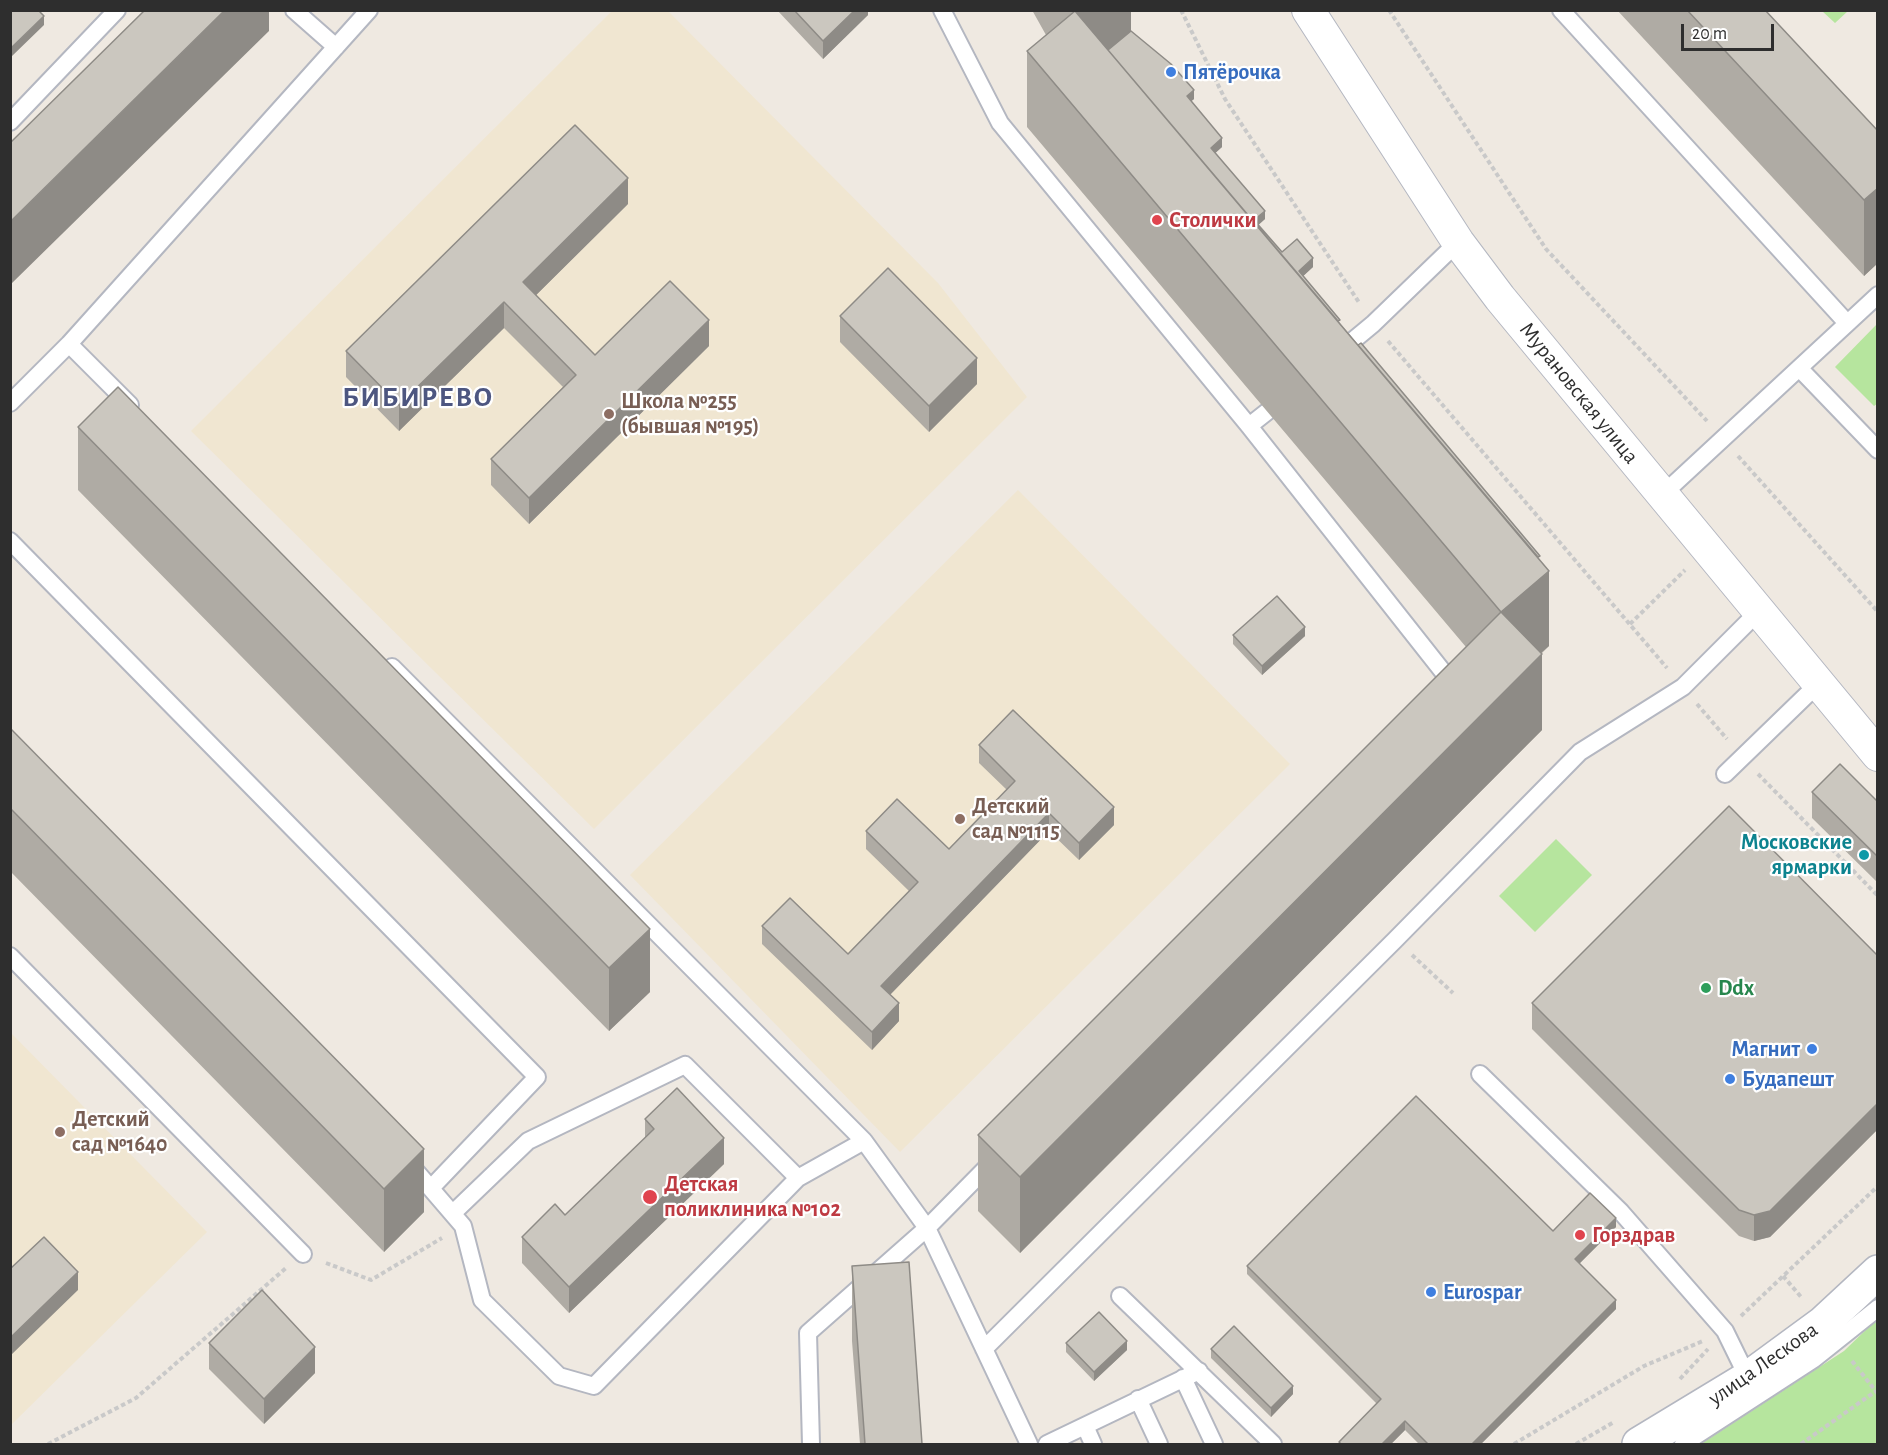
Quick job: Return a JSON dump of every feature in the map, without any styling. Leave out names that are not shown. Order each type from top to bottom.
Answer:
[{"type":"main road","name":"улица Лескова","points":[[1631,1431],[1748,1378],[1823,1323],[1878,1272]]},
{"type":"street","name":"Мурановская улица","points":[[1308,10],[1458,242],[1706,549],[1878,755]]},
{"type":"lane","points":[[10,122],[117,10]]},
{"type":"lane","points":[[294,10],[336,47]]},
{"type":"lane","points":[[10,403],[69,344],[369,10]]},
{"type":"lane","points":[[942,10],[1000,123],[1249,426],[1457,689],[1449,698]]},
{"type":"lane","points":[[1561,10],[1847,323]]},
{"type":"lane","points":[[1324,364],[1372,324],[1458,242]]},
{"type":"lane","points":[[1662,495],[1878,295]]},
{"type":"lane","points":[[69,344],[146,420]]},
{"type":"lane","points":[[1800,369],[1878,450]]},
{"type":"lane","points":[[1249,426],[1268,411]]},
{"type":"lane","points":[[10,541],[537,1077],[432,1187]]},
{"type":"lane","points":[[984,1349],[1395,940],[1580,752],[1683,687],[1758,612]]},
{"type":"lane","points":[[382,657],[864,1141],[927,1228],[1029,1444]]},
{"type":"lane","points":[[1725,774],[1818,684]]},
{"type":"lane","points":[[10,956],[303,1254]]},
{"type":"lane","points":[[458,1220],[528,1141],[685,1065],[798,1178]]},
{"type":"lane","points":[[1480,1074],[1621,1212],[1725,1331],[1748,1378]]},
{"type":"lane","points":[[399,1152],[432,1187],[458,1220],[482,1300],[560,1376],[594,1386],[798,1178],[864,1141]]},
{"type":"lane","points":[[811,1444],[808,1333],[927,1228],[1003,1151]]},
{"type":"lane","points":[[1120,1296],[1191,1374],[1274,1444]]},
{"type":"lane","name":"улица Лескова","points":[[1683,1444],[1814,1359],[1878,1308]]},
{"type":"lane","points":[[1047,1444],[1191,1374]]},
{"type":"lane","points":[[1191,1374],[1214,1444]]},
{"type":"lane","points":[[1138,1399],[1159,1444]]},
{"type":"lane","points":[[1085,1426],[1093,1444]]},
{"type":"path","points":[[1181,10],[1225,99],[1372,324],[1742,757],[1878,896]]},
{"type":"path","points":[[1389,10],[1546,249],[1723,438],[1878,612]]},
{"type":"path","points":[[1630,624],[1706,549]]},
{"type":"path","points":[[1395,940],[1453,993]]},
{"type":"path","points":[[48,1444],[136,1398],[303,1254],[371,1280],[458,1220]]},
{"type":"path","points":[[1784,1276],[1808,1304]]},
{"type":"path","points":[[1678,1382],[1725,1331]]},
{"type":"path","points":[[1801,1444],[1877,1393],[1850,1359]]},
{"type":"path","points":[[1576,1444],[1631,1431]]},
{"type":"shaded area","name":"Школа №255 (бывшая №195)","points":[[613,10],[668,11],[938,283],[1027,397],[594,829],[191,431]]},
{"type":"shaded area","name":"Детский сад №1115","points":[[1018,490],[1290,764],[900,1152],[630,875]]},
{"type":"shaded area","name":"Детский сад №1640","points":[[11,1033],[207,1232],[11,1425]]},
{"type":"green space","points":[[1822,11],[1848,11],[1835,23]]},
{"type":"green space","points":[[1877,324],[1878,403],[1874,406],[1835,367]]},
{"type":"green space","points":[[1556,839],[1592,875],[1535,932],[1499,896]]},
{"type":"green space","points":[[1877,1319],[1877,1444],[1701,1444],[1844,1351]]},
{"type":"building","points":[[10,10],[38,10],[44,16],[10,49]]},
{"type":"building","points":[[145,10],[225,10],[10,222],[10,143]]},
{"type":"building","points":[[794,10],[855,10],[823,41]]},
{"type":"building","points":[[1687,10],[1765,10],[1878,131],[1878,188],[1864,200]]},
{"type":"building","points":[[1075,11],[1549,571],[1501,612],[1027,51]]},
{"type":"building","points":[[1131,31],[1171,64],[1194,90],[1187,96],[1222,138],[1211,148],[1265,211],[1254,220],[1282,252],[1297,239],[1313,258],[1299,271],[1340,320],[1338,321],[1108,50]]},
{"type":"building","points":[[575,125],[628,178],[523,282],[595,355],[670,281],[709,320],[529,498],[491,459],[576,375],[504,302],[399,405],[346,351]]},
{"type":"building","points":[[888,268],[977,358],[929,406],[840,316]]},
{"type":"building","points":[[1361,343],[1540,556],[1538,557],[1358,345]]},
{"type":"building","points":[[118,387],[650,929],[609,968],[78,427]]},
{"type":"building","points":[[1277,596],[1305,627],[1262,666],[1233,635]]},
{"type":"building","points":[[1501,612],[1542,654],[1020,1177],[978,1135]]},
{"type":"building","points":[[1013,710],[1114,807],[1079,843],[1049,813],[881,986],[899,1003],[872,1032],[762,926],[790,898],[848,954],[918,882],[866,831],[897,799],[949,849],[1015,781],[979,745]]},
{"type":"building","points":[[10,728],[424,1149],[384,1189],[10,808]]},
{"type":"building","points":[[1840,764],[1878,802],[1878,857],[1812,792]]},
{"type":"building","name":"Будапешт","points":[[1729,806],[1878,956],[1878,1103],[1770,1211],[1754,1215],[1739,1210],[1532,1003]]},
{"type":"building","name":"Детская поликлиника №102","points":[[677,1088],[724,1138],[569,1287],[522,1237],[555,1204],[565,1215],[654,1129],[645,1119]]},
{"type":"building","name":"Eurospar","points":[[1416,1096],[1553,1231],[1590,1193],[1616,1218],[1575,1259],[1616,1300],[1472,1444],[1428,1444],[1405,1421],[1382,1444],[1341,1444],[1339,1442],[1381,1399],[1247,1266]]},
{"type":"building","points":[[44,1237],[78,1272],[10,1338],[10,1269]]},
{"type":"building","points":[[909,1262],[922,1444],[865,1444],[852,1266]]},
{"type":"building","points":[[262,1290],[315,1347],[264,1399],[209,1343]]},
{"type":"building","points":[[1099,1312],[1127,1341],[1094,1372],[1066,1343]]},
{"type":"building","points":[[1234,1326],[1293,1386],[1271,1408],[1211,1349]]},
{"type":"place","name":"Пятёрочка","points":[[1171,72]]},
{"type":"place","name":"Столички","points":[[1157,220]]},
{"type":"place","name":"Школа №255 (бывшая №195)","points":[[609,414]]},
{"type":"place","name":"Детский сад №1115","points":[[960,819]]},
{"type":"place","name":"Московские ярмарки","points":[[1864,855]]},
{"type":"place","name":"Ddx","points":[[1706,988]]},
{"type":"place","name":"Магнит","points":[[1812,1049]]},
{"type":"place","name":"Будапешт","points":[[1730,1079]]},
{"type":"place","name":"Детский сад №1640","points":[[60,1132]]},
{"type":"place","name":"Детская поликлиника №102","points":[[650,1197]]},
{"type":"place","name":"Горздрав","points":[[1580,1235]]},
{"type":"place","name":"Eurospar","points":[[1431,1292]]},
{"type":"district","name":"БИБИРЕВО","points":[[418,398]]}]
